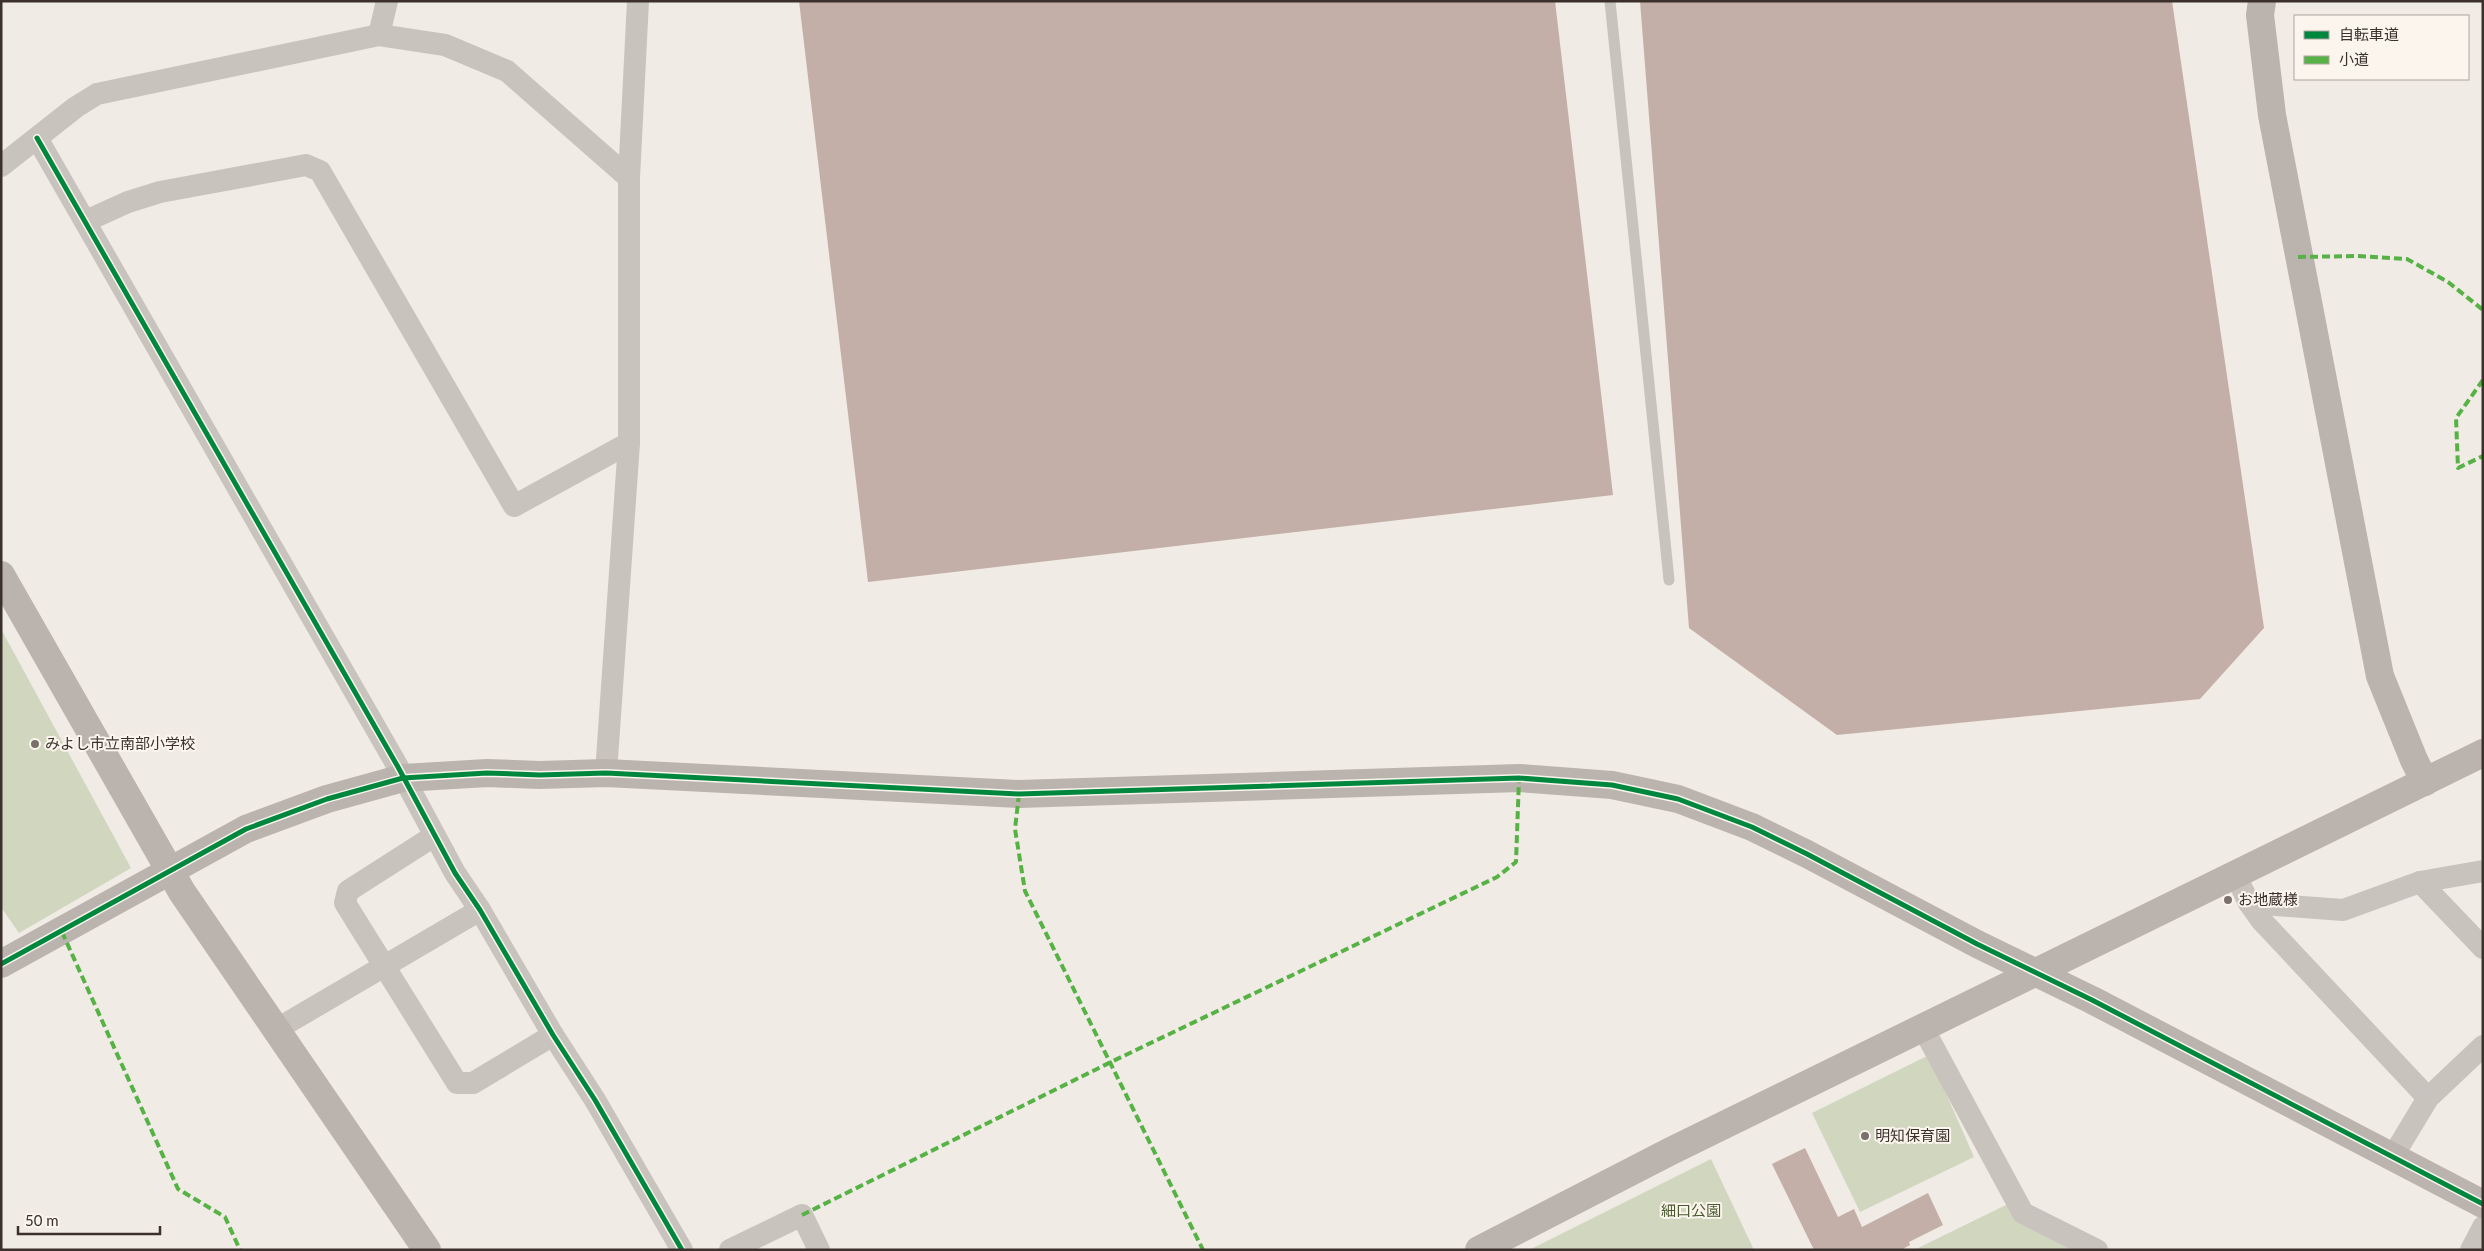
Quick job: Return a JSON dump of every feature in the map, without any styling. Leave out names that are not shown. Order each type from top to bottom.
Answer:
[{"type":"street","points":[[379,35],[388,1]]},
{"type":"street","points":[[606,773],[629,443],[629,178],[638,1]]},
{"type":"street","points":[[2262,1],[2260,16],[2272,116],[2380,676],[2414,760],[2425,782]]},
{"type":"street","points":[[1,166],[76,107],[97,94],[379,35],[446,45],[507,71],[629,178]]},
{"type":"street","points":[[37,138],[403,778],[455,873],[480,910],[553,1035],[595,1100],[682,1250]]},
{"type":"street","points":[[86,221],[128,202],[160,192],[306,164],[320,171],[514,506],[629,443]]},
{"type":"street","points":[[1,575],[171,872],[427,1250]]},
{"type":"street","points":[[1479,1250],[1671,1151],[2483,753]]},
{"type":"street","points":[[1,964],[246,829],[327,799],[403,778],[487,773],[540,775],[606,773],[1020,794],[1519,778],[1612,785],[1678,799],[1752,827],[2483,1204]]},
{"type":"street","points":[[434,836],[348,891],[345,903],[457,1083],[473,1083],[553,1035]]},
{"type":"street","points":[[2249,903],[2343,910],[2420,882],[2483,871]]},
{"type":"street","points":[[2235,874],[2249,903],[2261,920],[2428,1098]]},
{"type":"street","points":[[2420,882],[2483,948]]},
{"type":"street","points":[[277,1029],[480,910]]},
{"type":"street","points":[[1923,1028],[2023,1213],[2097,1250]]},
{"type":"street","points":[[2393,1156],[2428,1098],[2483,1046]]},
{"type":"street","points":[[730,1250],[802,1215],[819,1250]]},
{"type":"street","points":[[2470,1250],[2483,1227]]},
{"type":"lane","points":[[1610,1],[1669,580]]},
{"type":"green space","name":"みよし市立南部小学校","points":[[1,629],[131,868],[19,933],[1,907]]},
{"type":"green space","points":[[1929,1055],[1974,1157],[1860,1212],[1812,1113]]},
{"type":"green space","name":"細口公園","points":[[1711,1159],[1754,1250],[1529,1250]]},
{"type":"green space","points":[[2010,1203],[2081,1250],[1914,1250]]},
{"type":"building","points":[[799,1],[1555,1],[1613,495],[868,582]]},
{"type":"building","points":[[1640,1],[2172,1],[2264,628],[2200,699],[1837,735],[1689,628]]},
{"type":"building","points":[[1805,1148],[1838,1217],[1854,1209],[1862,1227],[1928,1193],[1943,1225],[1909,1242],[1910,1245],[1901,1250],[1814,1250],[1772,1164]]},
{"type":"marked path","points":[[2298,257],[2358,256],[2407,259],[2448,282],[2483,310]]},
{"type":"marked path","points":[[2483,380],[2456,418],[2458,468],[2483,456]]},
{"type":"marked path","points":[[802,1215],[1111,1062],[1497,877],[1516,862],[1519,778]]},
{"type":"marked path","points":[[1019,794],[1015,829],[1025,891],[1203,1250]]},
{"type":"marked path","points":[[62,932],[178,1189],[225,1217],[240,1250]]},
{"type":"cycle path","points":[[37,138],[398,767],[455,873],[480,910],[553,1035],[595,1100],[682,1250]]},
{"type":"cycle path","points":[[1,964],[246,829],[327,799],[403,778],[487,773],[540,775],[606,773],[1019,794],[1519,778],[1612,785],[1678,799],[1752,827],[1977,944],[2092,1000],[2483,1204]]},
{"type":"place","name":"みよし市立南部小学校","points":[[35,744]]},
{"type":"place","name":"お地蔵様","points":[[2228,900]]},
{"type":"place","name":"明知保育園","points":[[1865,1136]]}]
